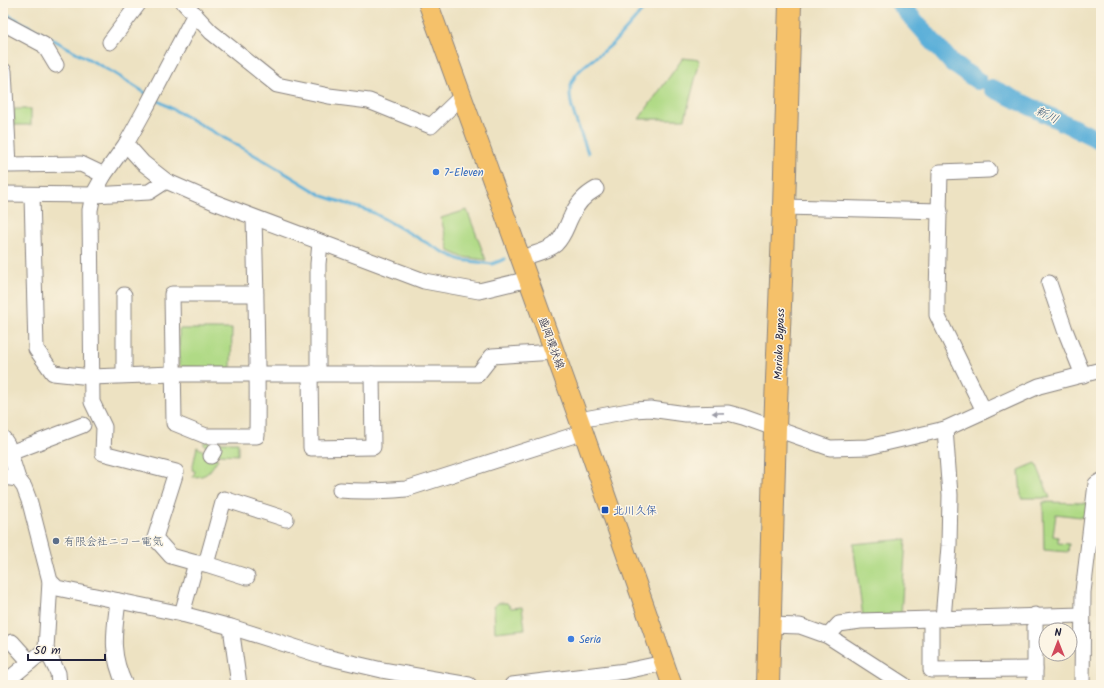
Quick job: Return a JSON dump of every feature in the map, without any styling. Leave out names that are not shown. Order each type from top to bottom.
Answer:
[{"type":"highway","name":"Morioka Bypass","points":[[757,685],[776,3]]},
{"type":"highway","name":"Morioka Bypass","points":[[768,685],[770,625],[765,425],[784,207],[790,3]]},
{"type":"main road","name":"盛岡環状線","points":[[428,3],[555,352],[584,424],[672,685]]},
{"type":"street","points":[[110,42],[139,3]]},
{"type":"street","points":[[184,3],[211,32],[277,85],[329,96],[369,101],[431,126],[461,97]]},
{"type":"street","points":[[195,14],[148,106],[126,144],[104,175],[93,195],[90,210],[92,402],[104,427],[103,453],[176,472],[155,538],[171,556],[247,577]]},
{"type":"street","points":[[3,23],[44,45],[56,66]]},
{"type":"street","points":[[3,71],[9,166],[81,164],[104,175]]},
{"type":"street","points":[[126,144],[143,163],[166,181],[254,218],[424,282],[480,291],[529,279]]},
{"type":"street","points":[[984,411],[937,315],[940,172],[989,170]]},
{"type":"street","points":[[3,194],[93,195],[149,192],[166,181]]},
{"type":"street","points":[[521,258],[536,254],[555,245],[564,235],[571,215],[586,195],[596,189]]},
{"type":"street","points":[[32,195],[36,349],[53,373],[91,376],[174,374],[478,374],[492,356],[555,352]]},
{"type":"street","points":[[784,207],[940,211]]},
{"type":"street","points":[[254,218],[256,294],[258,374],[256,436],[206,436],[174,423],[172,294],[256,294]]},
{"type":"street","points":[[320,243],[311,448],[373,447],[372,374]]},
{"type":"street","points":[[340,490],[380,492],[406,489],[584,424],[634,410],[650,409],[686,414],[728,413],[830,448],[868,447],[945,429],[1039,386],[1095,375],[1065,330],[1049,282]]},
{"type":"street","points":[[124,295],[124,375]]},
{"type":"street","points":[[10,453],[83,425]]},
{"type":"street","points":[[945,429],[950,495],[949,546],[937,619],[931,670],[1035,669]]},
{"type":"street","points":[[3,438],[7,444],[18,479],[24,487],[30,504],[50,581],[46,648],[58,673],[59,685]]},
{"type":"street","points":[[3,477],[18,479]]},
{"type":"street","points":[[1082,685],[1083,592],[1096,484],[1101,481]]},
{"type":"street","points":[[182,614],[224,499],[286,519]]},
{"type":"street","points":[[50,581],[57,588],[182,614],[232,627],[326,656],[382,670],[469,685]]},
{"type":"street","points":[[118,601],[114,635],[115,659],[125,685]]},
{"type":"street","points":[[828,636],[839,624],[860,621],[1035,615],[1082,615]]},
{"type":"street","points":[[1034,685],[1035,615]]},
{"type":"street","points":[[770,625],[800,626],[828,636],[904,685]]},
{"type":"street","points":[[232,627],[239,685]]},
{"type":"street","points":[[12,642],[30,662]]},
{"type":"street","points":[[3,684],[46,648]]},
{"type":"street","points":[[512,685],[626,671],[664,663]]},
{"type":"green space","points":[[683,58],[700,60],[685,119],[639,119]]},
{"type":"green space","points":[[14,109],[31,109],[31,125],[14,125]]},
{"type":"green space","points":[[467,210],[486,260],[462,257],[449,251],[441,218]]},
{"type":"green space","points":[[179,329],[232,329],[231,368],[182,367],[179,364]]},
{"type":"green space","points":[[204,442],[238,442],[238,455],[220,454],[204,445]]},
{"type":"green space","points":[[197,447],[218,459],[211,470],[206,474],[203,476],[193,477],[195,471],[192,470]]},
{"type":"green space","points":[[1036,463],[1050,498],[1021,498],[1019,470]]},
{"type":"green space","points":[[1043,502],[1091,503],[1088,518],[1056,514],[1053,536],[1058,537],[1058,543],[1069,544],[1068,552],[1044,550]]},
{"type":"green space","points":[[906,539],[901,614],[863,617],[853,544]]},
{"type":"green space","points":[[498,603],[507,603],[511,608],[522,607],[525,629],[495,632],[494,607]]},
{"type":"waterway","points":[[588,153],[570,99],[571,84],[579,71],[615,41],[649,3]]},
{"type":"waterway","name":"新川","points":[[899,3],[952,63],[978,81]]},
{"type":"waterway","points":[[3,12],[112,72],[147,94]]},
{"type":"waterway","name":"新川","points":[[992,88],[1101,141]]},
{"type":"waterway","points":[[155,99],[265,161],[323,196],[372,212],[441,251],[461,260],[492,264],[505,259]]},
{"type":"place","name":"7-Eleven","points":[[436,172]]},
{"type":"place","name":"北川久保","points":[[605,510]]},
{"type":"place","name":"有限会社ニコー電気","points":[[56,541]]},
{"type":"place","name":"Seria","points":[[571,639]]}]
